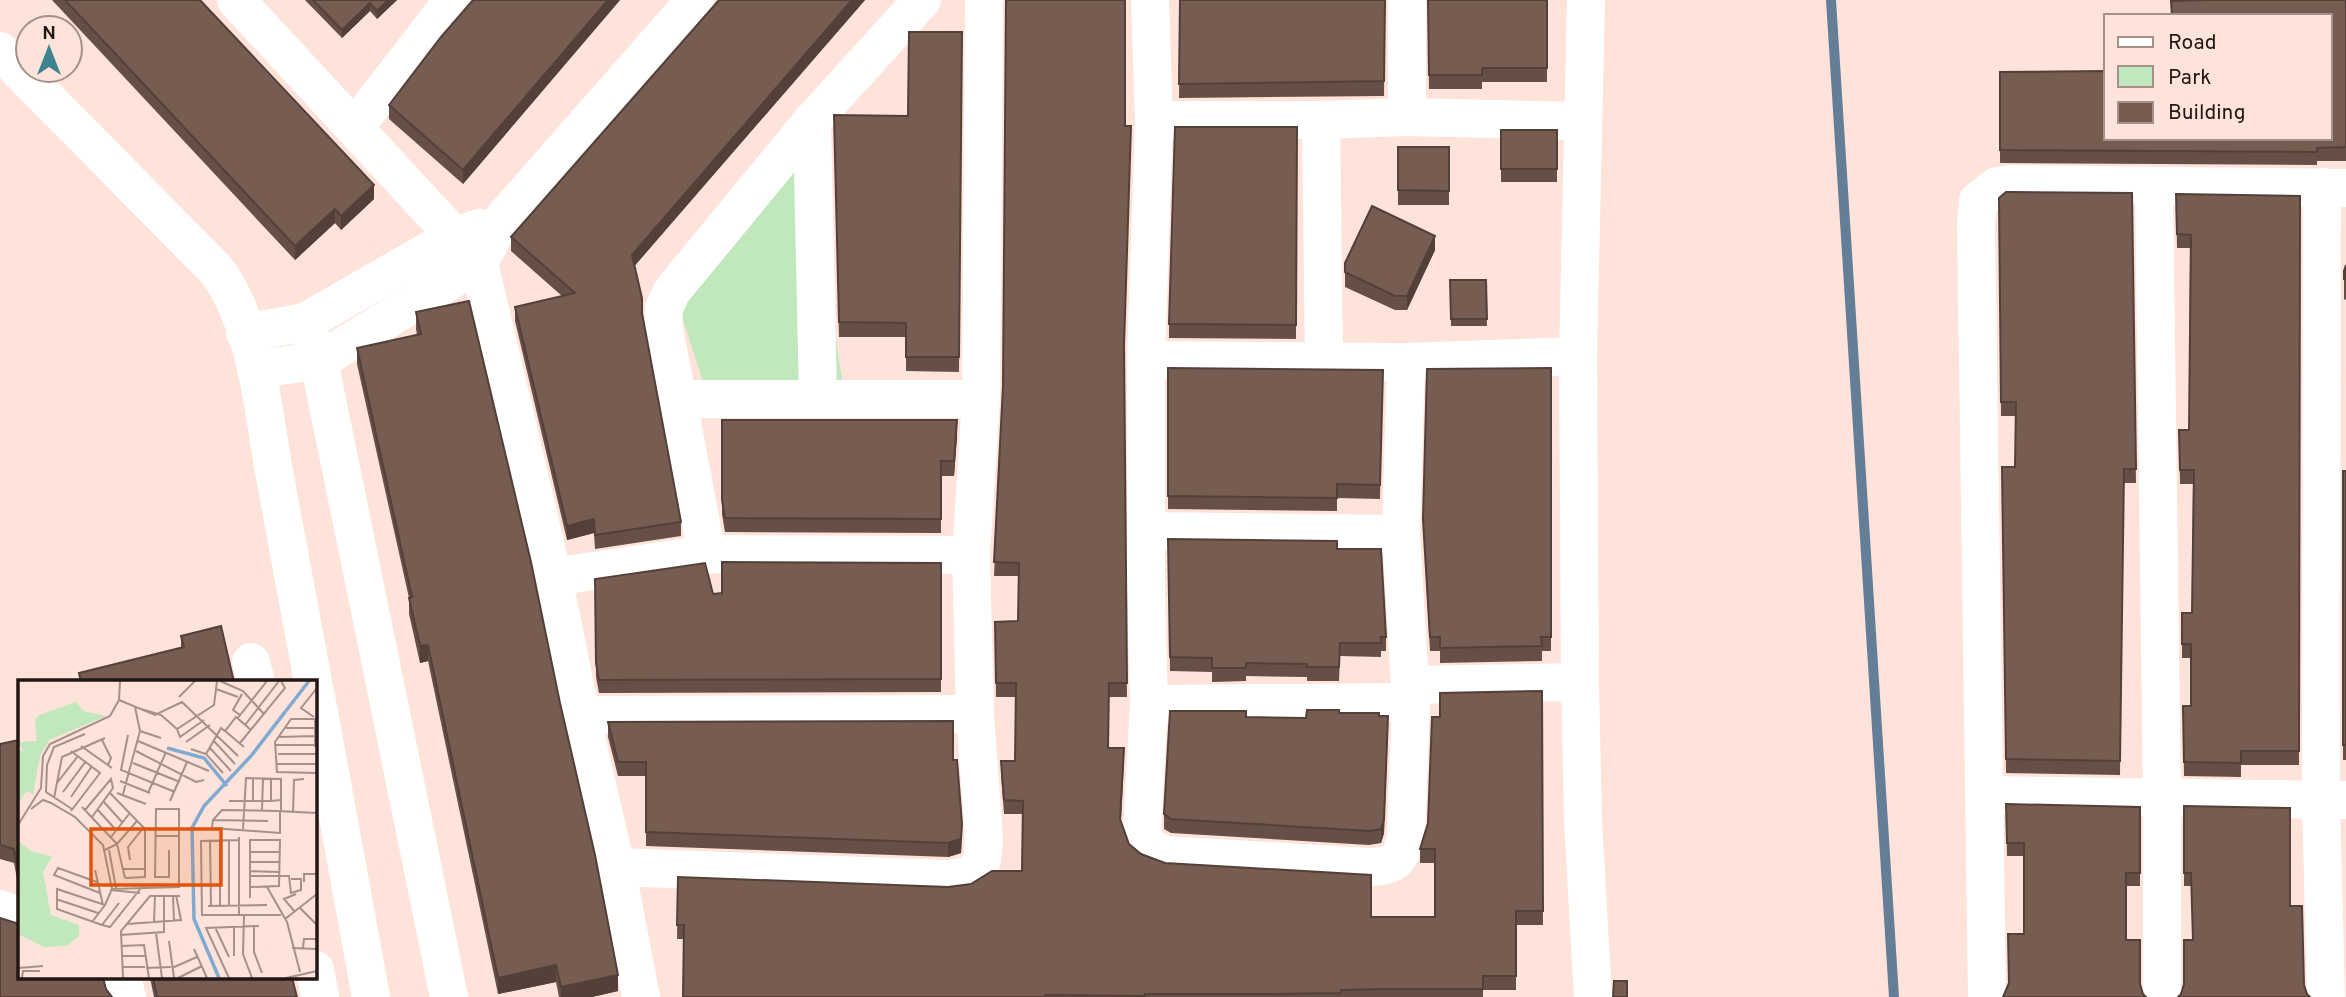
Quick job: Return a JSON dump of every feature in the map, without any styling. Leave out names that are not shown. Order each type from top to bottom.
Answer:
[{"type":"street","points":[[236,0],[467,249],[553,577],[616,867],[641,997]]},
{"type":"street","points":[[251,351],[319,361],[467,249],[501,222],[695,0]]},
{"type":"street","points":[[707,554],[663,323],[664,309],[672,291],[812,121],[922,0]]},
{"type":"street","points":[[616,867],[949,879],[967,876],[977,869],[982,860],[984,839],[975,714],[971,555],[981,399],[984,0]]},
{"type":"street","points":[[1150,0],[1154,120],[1146,360],[1149,704],[1142,833],[1149,848],[1166,855],[1369,867],[1388,866],[1402,854],[1406,836],[1410,693],[1401,534],[1406,362]]},
{"type":"street","points":[[1407,0],[1407,117]]},
{"type":"street","points":[[1586,0],[1578,356],[1580,682],[1583,821],[1593,997]]},
{"type":"street","points":[[355,127],[450,1]]},
{"type":"street","points":[[0,51],[218,272],[233,297],[251,351],[313,680]]},
{"type":"street","points":[[1154,120],[1407,117],[1582,121]]},
{"type":"street","points":[[1321,120],[1324,361]]},
{"type":"street","points":[[812,121],[818,398]]},
{"type":"street","points":[[1987,997],[1976,223],[1978,201],[1997,186],[2011,184],[2334,188],[2334,800],[2326,997]]},
{"type":"street","points":[[2154,186],[2162,997]]},
{"type":"street","points":[[251,351],[305,322],[467,249]]},
{"type":"street","points":[[305,322],[319,361],[449,997]]},
{"type":"street","points":[[1146,360],[1406,362],[1578,356]]},
{"type":"street","points":[[678,399],[981,399]]},
{"type":"street","points":[[1146,531],[1401,534]]},
{"type":"street","points":[[553,577],[707,554],[971,555]]},
{"type":"street","points":[[1149,704],[1410,693],[1580,682]]},
{"type":"street","points":[[317,702],[372,997]]},
{"type":"street","points":[[581,715],[975,714]]},
{"type":"street","points":[[1985,795],[2334,800]]},
{"type":"street","points":[[0,909],[18,916]]},
{"type":"street","points":[[122,979],[127,997]]},
{"type":"street","points":[[317,979],[320,997]]},
{"type":"green space","points":[[806,139],[842,380],[705,388],[679,307]]},
{"type":"building","points":[[65,0],[200,0],[374,185],[341,216],[335,209],[295,246],[84,20],[84,14],[78,14]]},
{"type":"building","points":[[313,0],[388,0],[377,11],[370,3],[342,30]]},
{"type":"building","points":[[473,0],[608,0],[463,170],[389,105]]},
{"type":"building","points":[[719,0],[852,0],[632,255],[681,522],[595,535],[594,519],[567,526],[515,307],[575,293],[511,237]]},
{"type":"building","points":[[1006,0],[1125,0],[1125,126],[1131,126],[1124,346],[1127,683],[1109,683],[1108,748],[1124,748],[1120,819],[1129,844],[1141,854],[1165,863],[1371,875],[1371,917],[1435,917],[1435,849],[1420,849],[1428,823],[1432,717],[1440,717],[1440,693],[1542,691],[1543,911],[1516,911],[1516,976],[1483,976],[1483,989],[1341,990],[1341,993],[1045,997],[683,997],[684,925],[677,925],[678,877],[948,887],[971,884],[992,871],[1022,871],[1023,801],[1004,800],[1001,761],[1015,761],[1016,683],[996,683],[995,622],[1018,621],[1019,563],[994,562],[1003,386]]},
{"type":"building","points":[[1180,0],[1385,0],[1384,81],[1179,84]]},
{"type":"building","points":[[1428,0],[1547,0],[1547,68],[1482,68],[1482,75],[1429,75]]},
{"type":"building","points":[[2346,0],[2346,147],[2317,148],[2317,152],[2000,150],[2000,72],[2104,71],[2104,140],[2332,140],[2332,14],[2172,14],[2171,1]]},
{"type":"building","points":[[909,32],[962,32],[959,357],[906,357],[906,323],[839,322],[834,115],[908,116]]},
{"type":"building","points":[[1175,127],[1297,127],[1296,325],[1169,324]]},
{"type":"building","points":[[1501,130],[1557,130],[1557,169],[1501,169]]},
{"type":"building","points":[[1398,147],[1449,147],[1449,191],[1398,190]]},
{"type":"building","points":[[2006,192],[2132,193],[2136,469],[2124,469],[2120,761],[2006,759],[2002,467],[2015,467],[2016,402],[2001,402],[1999,198]]},
{"type":"building","points":[[2176,194],[2300,196],[2299,751],[2241,751],[2241,763],[2184,762],[2183,706],[2191,706],[2191,644],[2182,644],[2182,613],[2192,613],[2194,470],[2180,470],[2179,430],[2189,430],[2191,235],[2177,234]]},
{"type":"building","points":[[1372,206],[1435,236],[1407,296],[1395,296],[1345,272],[1345,263]]},
{"type":"building","points":[[1450,280],[1486,280],[1487,319],[1451,319]]},
{"type":"building","points":[[469,301],[531,562],[595,855],[618,975],[561,987],[556,965],[498,978],[428,645],[420,646],[409,598],[412,597],[357,348],[421,334],[416,312]]},
{"type":"building","points":[[1168,368],[1383,370],[1380,485],[1337,484],[1337,498],[1168,496]]},
{"type":"building","points":[[1551,368],[1551,637],[1541,637],[1542,646],[1440,648],[1440,637],[1430,637],[1423,519],[1427,369]]},
{"type":"building","points":[[722,420],[957,420],[954,461],[941,461],[941,519],[725,518],[722,500]]},
{"type":"building","points":[[2343,471],[2346,471],[2346,745],[2343,745]]},
{"type":"building","points":[[1168,539],[1337,541],[1337,549],[1381,549],[1386,637],[1381,637],[1381,643],[1340,643],[1339,667],[1246,663],[1246,668],[1212,668],[1212,658],[1170,657]]},
{"type":"building","points":[[722,562],[941,563],[941,679],[599,680],[596,663],[595,579],[705,563],[713,594],[722,593]]},
{"type":"building","points":[[221,626],[234,680],[81,680],[79,673],[184,647],[181,636]]},
{"type":"building","points":[[1307,710],[1339,710],[1339,713],[1379,713],[1379,716],[1388,716],[1384,819],[1381,829],[1369,831],[1171,819],[1164,814],[1170,711],[1246,711],[1246,717],[1306,718]]},
{"type":"building","points":[[953,721],[953,760],[957,760],[962,824],[961,839],[948,843],[646,832],[646,762],[618,762],[608,722]]},
{"type":"building","points":[[18,740],[18,865],[14,849],[0,845],[0,744]]},
{"type":"building","points":[[2006,804],[2140,807],[2140,873],[2126,873],[2126,940],[2140,940],[2140,984],[2146,997],[2003,997],[2009,983],[2008,934],[2024,934],[2024,843],[2007,843]]},
{"type":"building","points":[[2184,806],[2290,808],[2290,906],[2302,906],[2304,985],[2310,997],[2178,997],[2184,984],[2184,940],[2193,940],[2191,873],[2184,873]]},
{"type":"building","points":[[0,918],[18,924],[18,979],[103,979],[112,997],[0,997]]},
{"type":"building","points":[[153,979],[292,979],[297,997],[157,997]]},
{"type":"building","points":[[1614,981],[1627,981],[1627,997],[1613,997]]},
{"type":"waterway","points":[[1831,0],[1894,997]]}]
